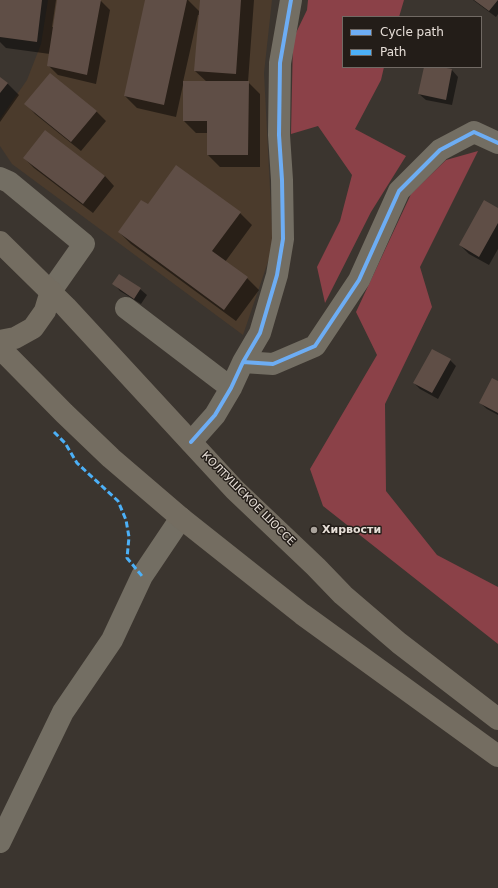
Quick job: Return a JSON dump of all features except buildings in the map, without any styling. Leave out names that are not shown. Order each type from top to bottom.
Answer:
[{"type":"main road","name":"КОЛТУШСКОЕ ШОССЕ","points":[[0,242],[51,291],[236,490],[343,595],[399,643],[498,719]]},
{"type":"main road","points":[[0,341],[15,338],[33,328],[45,311],[51,291]]},
{"type":"main road","points":[[0,348],[111,458],[181,518],[302,614],[498,756]]},
{"type":"street","points":[[190,442],[215,415],[260,333],[277,275],[283,239],[282,180],[279,135],[280,63],[291,0]]},
{"type":"street","points":[[243,362],[273,364],[315,346],[359,280],[399,190],[440,150],[474,132],[498,143]]},
{"type":"street","points":[[0,178],[9,182],[74,225],[84,244],[51,291]]},
{"type":"street","points":[[126,308],[231,388]]},
{"type":"street","points":[[0,842],[62,712],[112,640],[142,576],[181,518]]},
{"type":"shaded area","points":[[48,0],[272,0],[264,73],[273,247],[243,335],[12,164],[0,146],[0,119],[27,80],[41,44]]},
{"type":"shaded area","points":[[308,0],[404,0],[399,16],[342,16],[342,68],[384,68],[381,80],[355,129],[406,156],[371,212],[325,303],[317,267],[340,221],[352,175],[318,126],[291,134],[293,39],[307,10]]},
{"type":"shaded area","points":[[478,151],[420,267],[432,307],[385,404],[386,491],[437,555],[498,587],[498,644],[323,506],[310,469],[377,355],[356,312],[411,194],[446,160]]},
{"type":"marked path","points":[[54,432],[65,443],[77,463],[118,501],[126,520],[129,537],[127,558],[142,576]]},
{"type":"cycle path","points":[[191,442],[215,415],[260,333],[277,275],[283,239],[282,180],[279,135],[280,63],[291,0]]},
{"type":"cycle path","points":[[243,362],[273,364],[315,346],[359,280],[399,191],[440,150],[474,132],[498,143]]},
{"type":"place","name":"Хирвости","points":[[314,530]]}]
